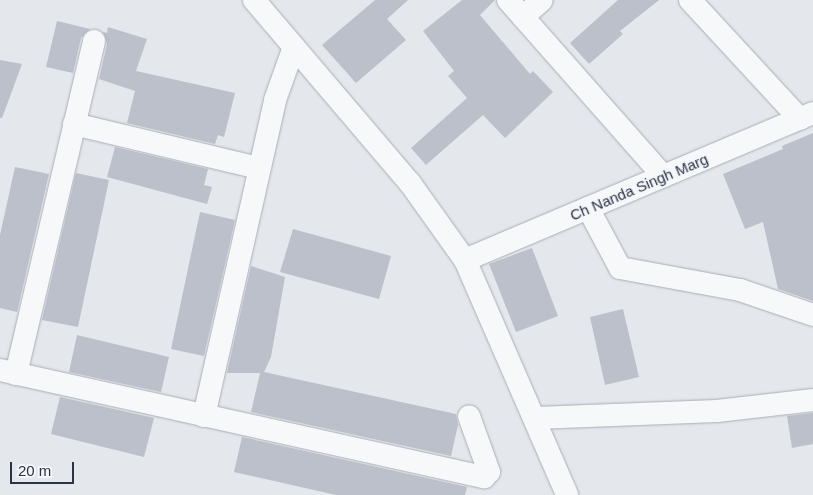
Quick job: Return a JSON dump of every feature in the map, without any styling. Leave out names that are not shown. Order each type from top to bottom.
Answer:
[{"type":"street","points":[[254,0],[410,184],[465,260],[536,418],[567,495]]},
{"type":"street","points":[[508,0],[663,176]]},
{"type":"street","points":[[523,17],[542,0]]},
{"type":"street","points":[[690,0],[806,116]]},
{"type":"street","points":[[94,41],[74,124],[8,372],[484,477],[488,472],[469,416]]},
{"type":"street","points":[[204,416],[276,93],[294,47]]},
{"type":"street","name":"Ch Nanda Singh Marg","points":[[465,260],[806,116]]},
{"type":"street","points":[[74,124],[259,168]]},
{"type":"street","points":[[588,208],[620,268],[740,290],[813,315]]},
{"type":"street","points":[[536,418],[717,411],[813,400]]},
{"type":"building","points":[[375,0],[408,0],[387,19],[406,40],[356,83],[322,45]]},
{"type":"building","points":[[462,0],[495,0],[480,15],[530,74],[533,71],[553,92],[505,138],[483,115],[426,165],[411,148],[467,98],[448,76],[454,71],[423,31]]},
{"type":"building","points":[[618,0],[659,0],[620,31],[623,34],[589,64],[570,43]]},
{"type":"building","points":[[57,21],[90,29],[81,38],[73,73],[46,67]]},
{"type":"building","points":[[108,27],[147,39],[136,71],[235,93],[224,137],[218,135],[215,144],[127,123],[135,91],[99,79],[107,44],[103,32],[107,33]]},
{"type":"building","points":[[0,60],[22,64],[2,118],[0,118]]},
{"type":"building","points":[[813,133],[813,301],[778,289],[763,222],[745,229],[723,174],[783,149],[782,146]]},
{"type":"building","points":[[115,147],[208,169],[204,185],[212,187],[207,204],[107,177]]},
{"type":"building","points":[[15,167],[49,174],[17,312],[0,308],[0,235]]},
{"type":"building","points":[[76,173],[109,180],[78,327],[42,320]]},
{"type":"building","points":[[200,212],[235,220],[204,356],[171,349]]},
{"type":"building","points":[[293,229],[391,256],[379,299],[280,272]]},
{"type":"building","points":[[532,248],[558,316],[516,332],[489,264]]},
{"type":"building","points":[[251,266],[285,277],[271,357],[264,372],[456,414],[458,425],[451,456],[251,412],[260,373],[227,373]]},
{"type":"building","points":[[623,309],[639,377],[605,385],[590,317]]},
{"type":"building","points":[[77,335],[169,357],[161,392],[69,372]]},
{"type":"building","points":[[60,397],[154,418],[144,457],[51,434]]},
{"type":"building","points":[[813,413],[813,444],[792,448],[787,416]]},
{"type":"building","points":[[242,437],[467,487],[465,495],[336,495],[234,472]]}]
